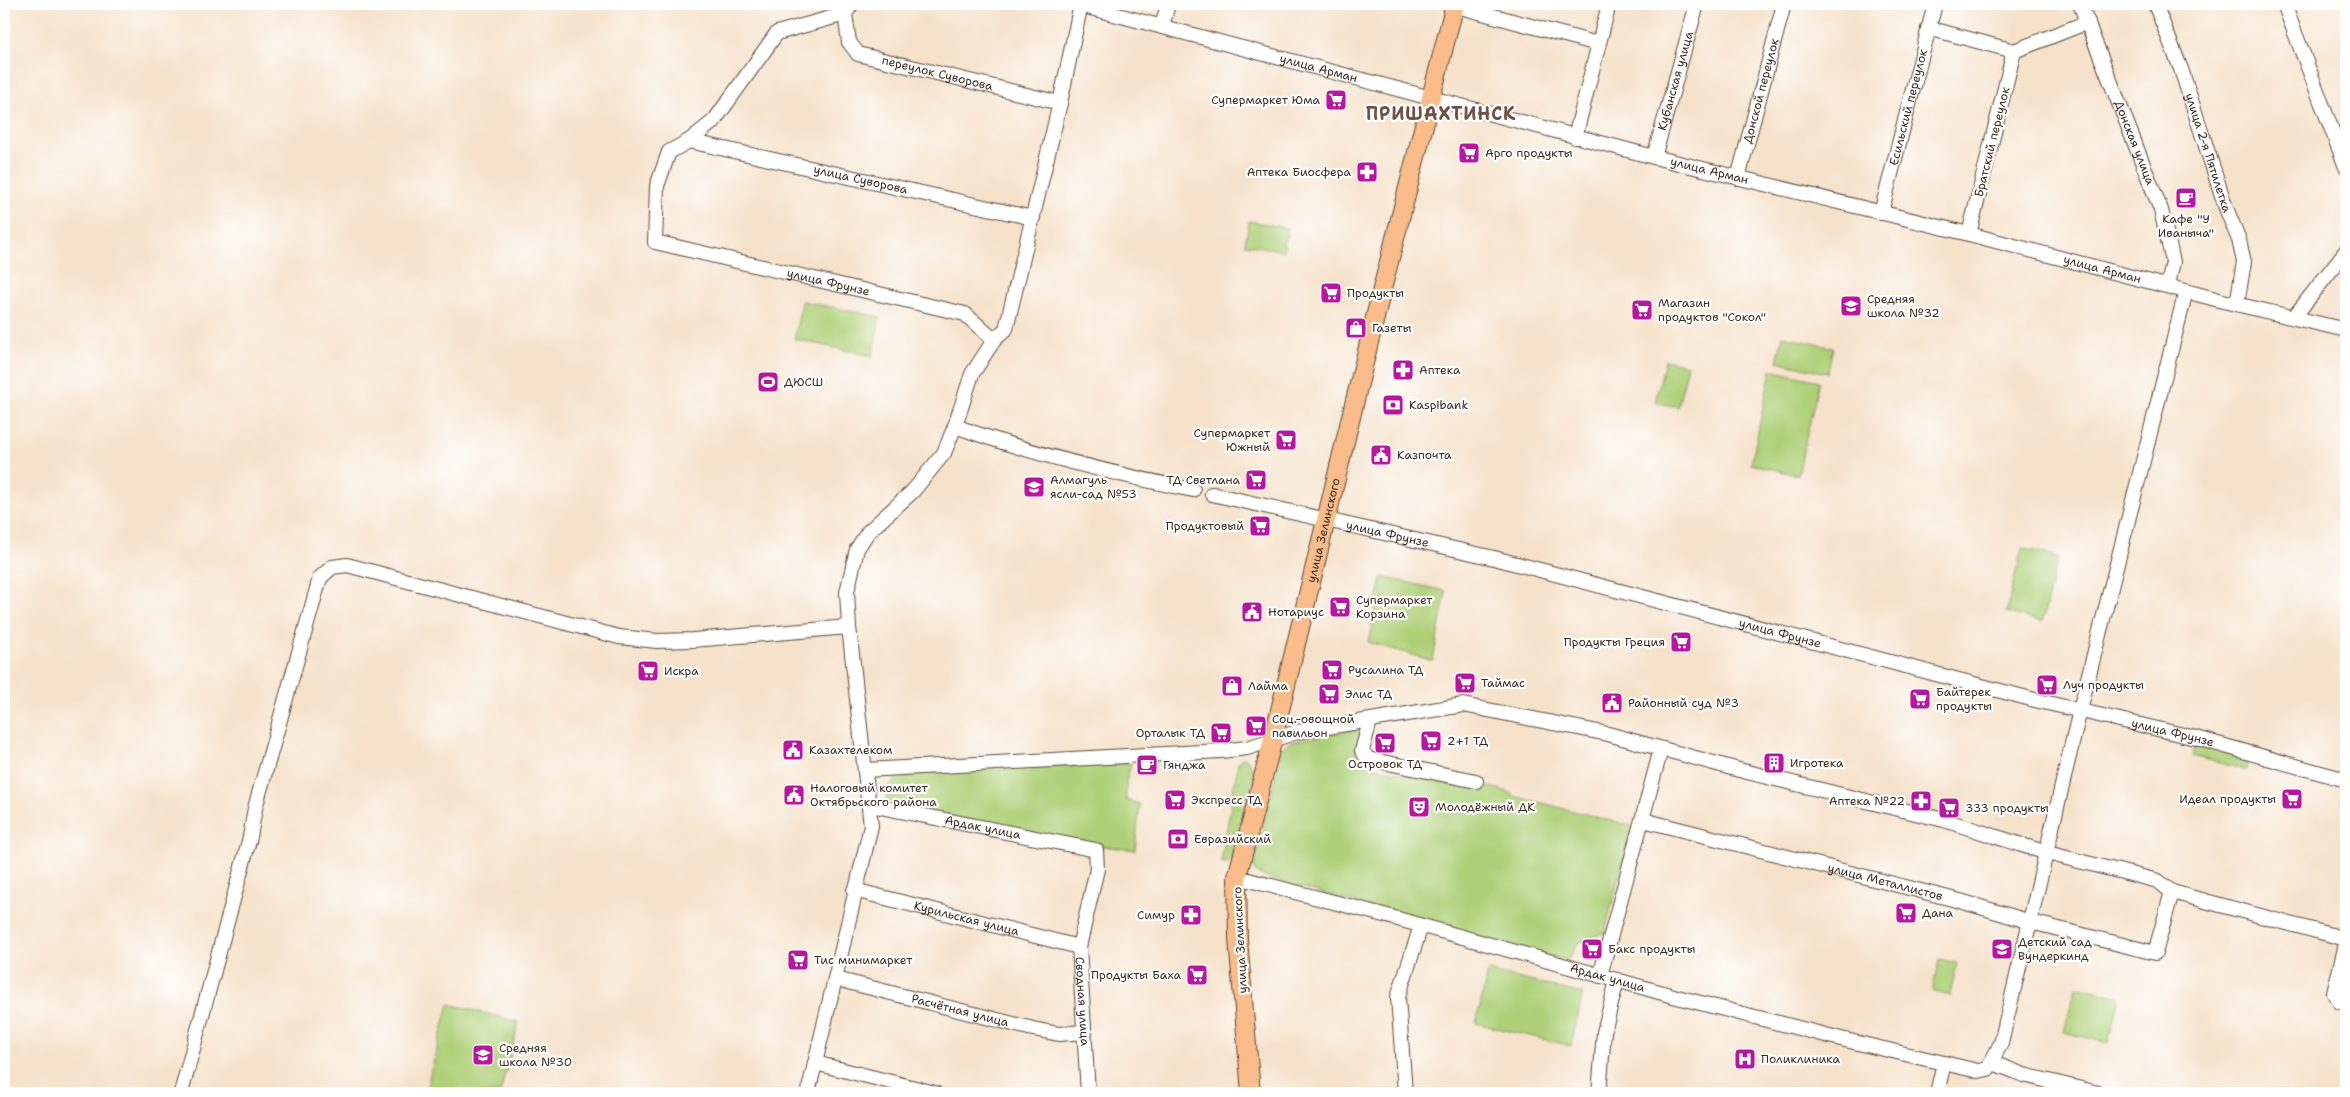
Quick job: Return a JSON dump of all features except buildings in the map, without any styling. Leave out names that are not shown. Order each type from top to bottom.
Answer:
[{"type":"main road","name":"улица Зелинского","points":[[1250,1093],[1238,939],[1237,877],[1273,739],[1453,4]]},
{"type":"street","points":[[808,1093],[836,979],[854,890],[871,826],[849,627],[847,592],[857,549],[868,532],[913,491],[944,453],[972,374],[994,340],[1006,329],[1060,103],[1079,4]]},
{"type":"street","name":"улица Арман","points":[[1079,4],[1654,158],[1969,234],[2168,285],[2186,292],[2346,330]]},
{"type":"street","points":[[1162,27],[1168,4]]},
{"type":"street","points":[[1453,4],[1598,44]]},
{"type":"street","points":[[1575,137],[1609,4]]},
{"type":"street","name":"Кубанская улица","points":[[1654,158],[1697,4]]},
{"type":"street","name":"Донской переулок","points":[[1738,178],[1784,4]]},
{"type":"street","name":"Есильский переулок","points":[[1881,213],[1928,28],[1936,4]]},
{"type":"street","name":"Донская улица","points":[[2080,4],[2161,210],[2173,262],[2168,285]]},
{"type":"street","name":"улица 2-я Пятилетка","points":[[2155,4],[2181,68],[2226,208],[2239,240],[2244,262],[2237,304]]},
{"type":"street","points":[[2284,4],[2346,167]]},
{"type":"street","points":[[689,141],[714,121],[777,33],[848,9]]},
{"type":"street","name":"переулок Суворова","points":[[848,9],[849,42],[858,54],[952,79],[1060,103]]},
{"type":"street","points":[[1928,28],[2014,51],[2088,22]]},
{"type":"street","name":"Братский переулок","points":[[1969,234],[2014,51]]},
{"type":"street","name":"улица Суворова","points":[[689,141],[1033,218]]},
{"type":"street","name":"улица Фрунзе","points":[[689,141],[670,152],[657,186],[655,242],[965,314],[994,340]]},
{"type":"street","points":[[2294,318],[2346,251]]},
{"type":"street","points":[[2098,1093],[2024,1075],[1993,1063],[2001,1043],[2080,710],[2186,292]]},
{"type":"street","points":[[955,426],[997,442],[1140,479],[1193,490]]},
{"type":"street","name":"улица Фрунзе","points":[[1212,494],[1494,558],[2080,710],[2200,739],[2346,780]]},
{"type":"street","points":[[181,1093],[315,594],[320,578],[332,567],[347,565],[619,637],[657,641],[693,640],[849,627]]},
{"type":"street","points":[[865,770],[1221,751],[1247,748],[1297,732],[1463,705],[1598,732],[1944,820],[2046,853],[2158,881],[2172,892],[2346,940]]},
{"type":"street","points":[[1370,721],[1362,751],[1368,758],[1476,781]]},
{"type":"street","points":[[1600,976],[1661,748]]},
{"type":"street","name":"Ардак улица","points":[[870,805],[1096,850]]},
{"type":"street","name":"улица Металлистов","points":[[1643,820],[2155,953],[2172,892]]},
{"type":"street","name":"Сводная улица","points":[[1088,1093],[1085,1032],[1080,998],[1079,947],[1098,869],[1096,850]]},
{"type":"street","name":"Ардак улица","points":[[1237,877],[1804,1030],[1978,1071],[1988,1069],[1993,1063]]},
{"type":"street","name":"Курильская улица","points":[[854,890],[1079,947]]},
{"type":"street","points":[[1405,1093],[1398,997],[1421,926]]},
{"type":"street","points":[[2346,944],[2334,993],[2340,1002],[2346,1004]]},
{"type":"street","name":"Расчётная улица","points":[[836,979],[1033,1029],[1059,1034],[1085,1032]]},
{"type":"street","points":[[1599,1093],[1604,1032],[1617,980]]},
{"type":"street","points":[[815,1063],[935,1093]]},
{"type":"street","points":[[1937,1093],[1944,1063]]},
{"type":"green space","points":[[1249,221],[1288,228],[1284,251],[1245,244]]},
{"type":"green space","points":[[802,301],[880,317],[872,356],[794,339]]},
{"type":"green space","points":[[1783,336],[1833,348],[1827,373],[1777,361]]},
{"type":"green space","points":[[1665,360],[1688,365],[1678,407],[1655,402]]},
{"type":"green space","points":[[1771,370],[1819,381],[1798,475],[1751,464]]},
{"type":"green space","points":[[2022,548],[2058,557],[2042,622],[2006,612]]},
{"type":"green space","points":[[1382,577],[1446,591],[1433,661],[1368,642]]},
{"type":"green space","points":[[1356,729],[1362,734],[1354,762],[1460,787],[1462,780],[1509,792],[1514,796],[1632,826],[1605,932],[1578,943],[1567,961],[1267,878],[1254,871],[1282,748],[1289,742]]},
{"type":"green space","points":[[2196,741],[2249,755],[2246,770],[2192,756]]},
{"type":"green space","points":[[1242,758],[1247,759],[1255,772],[1234,857],[1228,863],[1221,862],[1238,763]]},
{"type":"green space","points":[[1131,763],[1126,783],[1126,800],[1140,804],[1135,850],[1102,846],[886,804],[887,788],[903,772]]},
{"type":"green space","points":[[1939,959],[1957,963],[1950,996],[1932,991]]},
{"type":"green space","points":[[1488,971],[1583,994],[1571,1046],[1476,1023]]},
{"type":"green space","points":[[2076,986],[2120,997],[2108,1043],[2064,1032]]},
{"type":"green space","points":[[449,1004],[519,1022],[500,1093],[425,1093]]},
{"type":"place","name":"Супермаркет Юма","points":[[1336,100]]},
{"type":"place","name":"Арго продукты","points":[[1469,153]]},
{"type":"place","name":"Аптека Биосфера","points":[[1367,172]]},
{"type":"place","name":"Кафе \"У Иваныча\"","points":[[2186,198]]},
{"type":"place","name":"Продукты","points":[[1331,293]]},
{"type":"place","name":"Средняя школа №32","points":[[1851,306]]},
{"type":"place","name":"Магазин продуктов \"Сокол\"","points":[[1642,310]]},
{"type":"place","name":"Газеты","points":[[1356,328]]},
{"type":"place","name":"Аптека","points":[[1403,370]]},
{"type":"place","name":"ДЮСШ","points":[[768,382]]},
{"type":"place","name":"Kaspibank","points":[[1393,405]]},
{"type":"place","name":"Супермаркет Южный","points":[[1286,440]]},
{"type":"place","name":"Казпочта","points":[[1381,455]]},
{"type":"place","name":"ТД Светлана","points":[[1256,480]]},
{"type":"place","name":"Алмагуль ясли-сад №53","points":[[1034,487]]},
{"type":"place","name":"Продуктовый","points":[[1260,526]]},
{"type":"place","name":"Супермаркет Корзина","points":[[1340,607]]},
{"type":"place","name":"Нотариус","points":[[1252,612]]},
{"type":"place","name":"Продукты Греция","points":[[1681,642]]},
{"type":"place","name":"Русалина ТД","points":[[1332,670]]},
{"type":"place","name":"Искра","points":[[648,671]]},
{"type":"place","name":"Таймас","points":[[1465,683]]},
{"type":"place","name":"Луч продукты","points":[[2047,685]]},
{"type":"place","name":"Лайма","points":[[1232,686]]},
{"type":"place","name":"Элис ТД","points":[[1329,694]]},
{"type":"place","name":"Байтерек продукты","points":[[1920,699]]},
{"type":"place","name":"Районный суд №3","points":[[1612,703]]},
{"type":"place","name":"Соц.-овощной павильон","points":[[1256,726]]},
{"type":"place","name":"Орталык ТД","points":[[1221,733]]},
{"type":"place","name":"2+1 ТД","points":[[1431,741]]},
{"type":"place","name":"Островок ТД","points":[[1385,743]]},
{"type":"place","name":"Казахтелеком","points":[[793,750]]},
{"type":"place","name":"Игротека","points":[[1774,763]]},
{"type":"place","name":"Гянджа","points":[[1147,765]]},
{"type":"place","name":"Налоговый комитет Октябрьского района","points":[[794,795]]},
{"type":"place","name":"Идеал продукты","points":[[2292,799]]},
{"type":"place","name":"Экспресс ТД","points":[[1175,800]]},
{"type":"place","name":"Аптека №22","points":[[1921,801]]},
{"type":"place","name":"Молодёжный ДК","points":[[1419,807]]},
{"type":"place","name":"333 продукты","points":[[1949,808]]},
{"type":"place","name":"Евразийский","points":[[1178,839]]},
{"type":"place","name":"Дана","points":[[1906,913]]},
{"type":"place","name":"Симур","points":[[1191,915]]},
{"type":"place","name":"Бакс продукты","points":[[1592,949]]},
{"type":"place","name":"Детский сад Вундеркинд","points":[[2002,949]]},
{"type":"place","name":"Тис минимаркет","points":[[798,960]]},
{"type":"place","name":"Продукты Баха","points":[[1197,975]]},
{"type":"place","name":"Средняя школа №30","points":[[483,1055]]},
{"type":"place","name":"Поликлиника","points":[[1745,1059]]},
{"type":"district","name":"ПРИШАХТИНСК","points":[[1441,114]]}]
